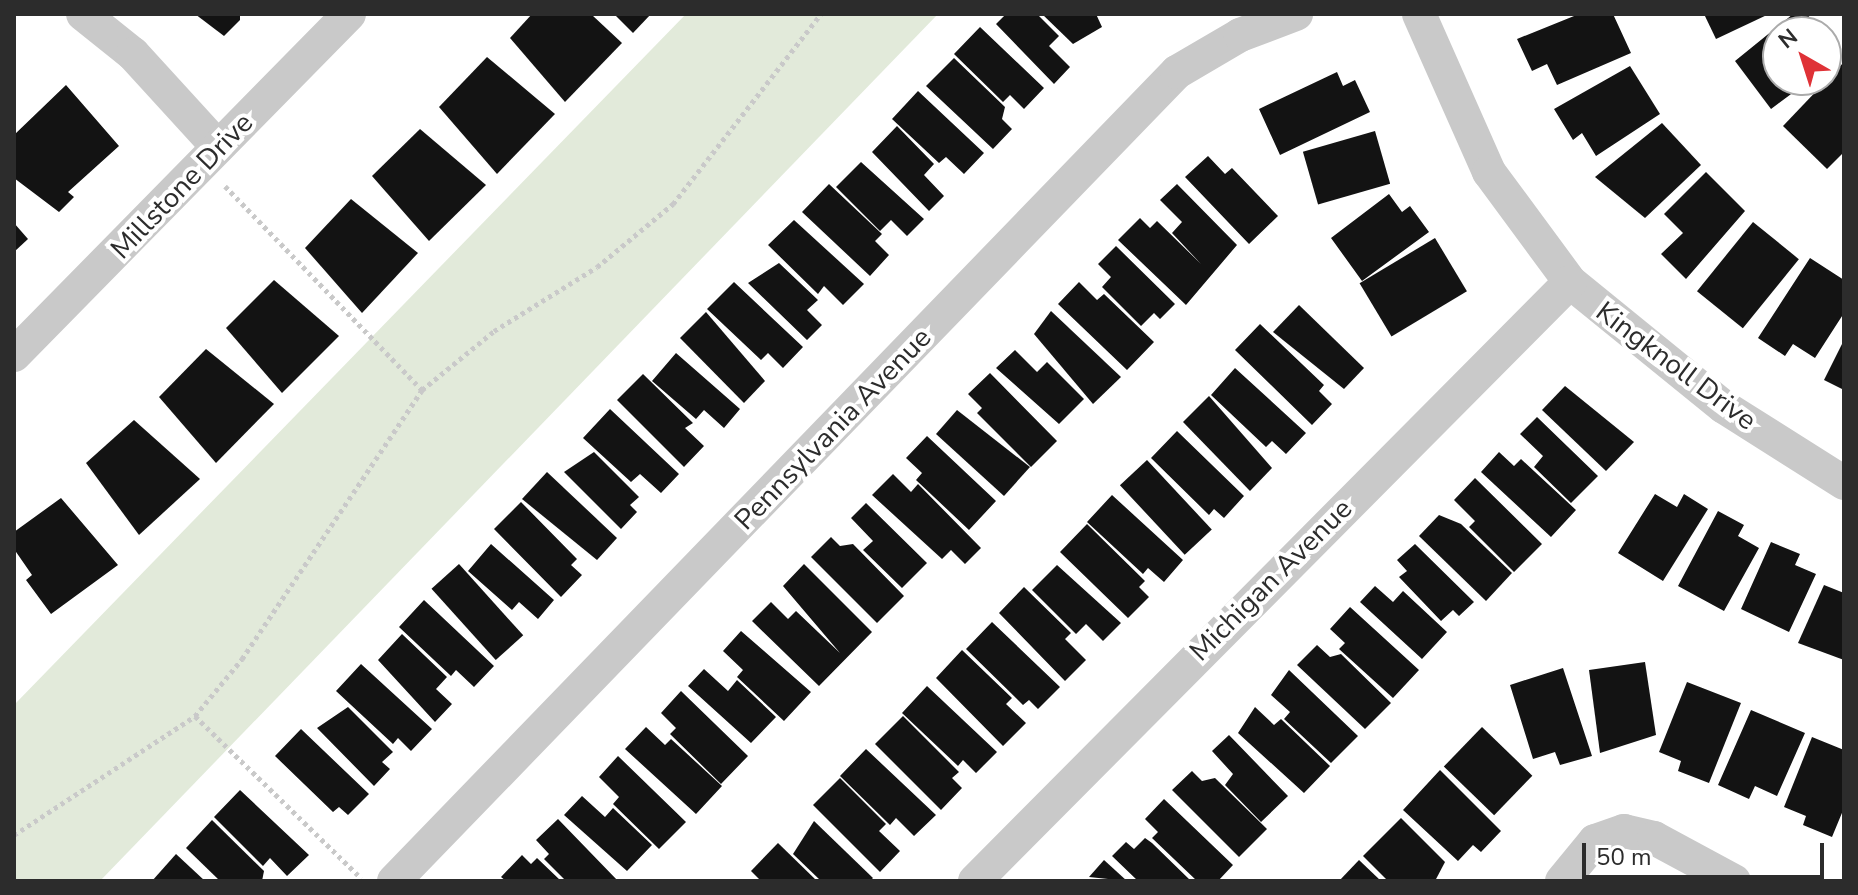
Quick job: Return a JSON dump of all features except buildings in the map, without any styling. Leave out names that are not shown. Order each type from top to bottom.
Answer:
[{"type":"street","points":[[83,14],[133,54],[210,155]]},
{"type":"street","name":"Millstone Drive","points":[[14,355],[349,14]]},
{"type":"street","name":"Pennsylvania Avenue","points":[[394,881],[1177,72],[1240,35],[1296,14]]},
{"type":"street","name":"Kingknoll Drive","points":[[1419,14],[1489,172],[1570,282],[1724,407],[1844,483]]},
{"type":"street","name":"Michigan Avenue","points":[[975,881],[1570,282]]},
{"type":"street","points":[[1562,881],[1595,841],[1624,831],[1654,838],[1734,881]]},
{"type":"path","points":[[14,835],[195,716],[242,659],[422,390],[494,331],[597,267],[673,204],[821,14]]},
{"type":"path","points":[[210,155],[422,390]]},
{"type":"path","points":[[195,716],[364,881]]},
{"type":"green space","points":[[686,14],[938,14],[100,881],[14,881],[14,705]]}]
